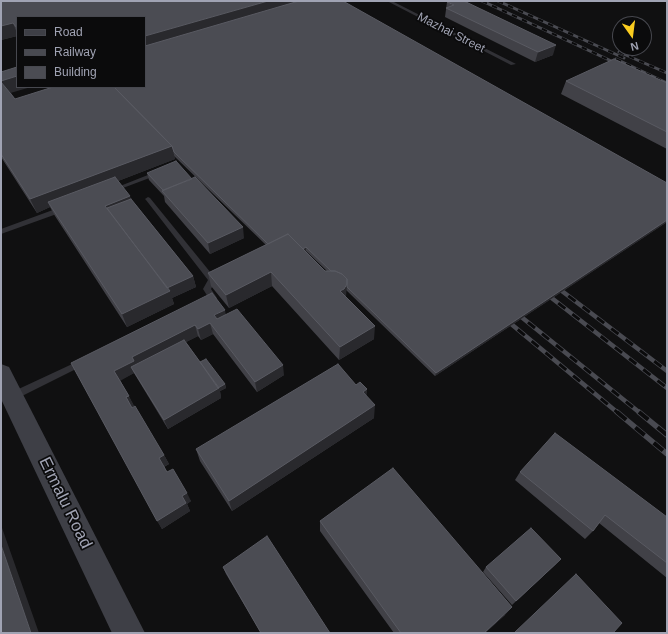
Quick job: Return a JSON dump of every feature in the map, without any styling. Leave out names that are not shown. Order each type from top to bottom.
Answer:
[{"type":"street","name":"Ermalu Road","points":[[7,385],[129,633]]},
{"type":"lane","name":"Mazhai Street","points":[[389,1],[513,64]]},
{"type":"lane","points":[[109,192],[166,170]]},
{"type":"lane","points":[[148,198],[212,280],[207,289],[213,298],[198,305]]},
{"type":"lane","points":[[1,232],[73,205]]},
{"type":"lane","points":[[7,385],[91,358]]},
{"type":"building","points":[[1,1],[268,1],[146,36],[146,16],[16,16],[16,27],[13,23],[1,26]]},
{"type":"building","points":[[299,1],[343,1],[667,183],[667,220],[436,373],[347,287],[347,279],[342,274],[331,271],[306,247],[303,249],[288,234],[268,244],[174,152],[172,146],[115,88],[146,88],[146,46]]},
{"type":"building","points":[[464,1],[556,45],[538,52],[446,8],[454,5],[447,2]]},
{"type":"building","points":[[614,59],[667,83],[667,132],[566,81]]},
{"type":"building","points":[[16,67],[16,76],[1,81],[1,72]]},
{"type":"building","points":[[1,82],[15,99],[50,88],[115,88],[172,146],[30,199],[1,154]]},
{"type":"building","points":[[176,161],[192,179],[163,190],[147,173]]},
{"type":"building","points":[[115,177],[130,196],[105,206],[170,291],[122,314],[48,202]]},
{"type":"building","points":[[195,177],[243,227],[208,243],[162,191]]},
{"type":"building","points":[[131,199],[193,276],[167,288],[107,208]]},
{"type":"building","points":[[288,234],[325,271],[335,271],[342,274],[347,279],[347,284],[344,289],[340,291],[375,326],[340,347],[271,272],[226,295],[208,273]]},
{"type":"building","points":[[212,293],[225,310],[214,315],[217,319],[237,309],[283,365],[255,382],[210,323],[198,329],[195,325],[132,357],[134,361],[114,371],[129,396],[126,397],[132,408],[135,406],[164,455],[159,458],[167,472],[173,469],[187,493],[182,496],[186,503],[157,521],[71,363]]},
{"type":"building","points":[[184,340],[219,388],[164,420],[131,367]]},
{"type":"building","points":[[206,359],[225,384],[218,388],[200,362]]},
{"type":"building","points":[[338,364],[356,385],[360,382],[367,389],[363,392],[375,405],[229,501],[196,449]]},
{"type":"building","points":[[555,433],[667,517],[667,563],[605,515],[593,531],[520,472]]},
{"type":"building","points":[[393,468],[512,607],[484,633],[401,633],[320,521]]},
{"type":"building","points":[[531,528],[561,559],[516,601],[486,567]]},
{"type":"building","points":[[267,536],[330,633],[261,633],[223,567]]},
{"type":"building","points":[[1,545],[31,633],[1,633]]},
{"type":"building","points":[[576,574],[622,623],[613,633],[514,633]]},
{"type":"railway","points":[[482,1],[620,65]]},
{"type":"railway","points":[[498,1],[624,58]]},
{"type":"railway","points":[[628,56],[667,73]]},
{"type":"railway","points":[[616,59],[667,83]]},
{"type":"railway","points":[[554,285],[667,371]]},
{"type":"railway","points":[[544,292],[667,388]]},
{"type":"railway","points":[[514,311],[640,413]]},
{"type":"railway","points":[[504,318],[618,413]]},
{"type":"railway","points":[[617,412],[667,454]]},
{"type":"railway","points":[[639,412],[667,435]]}]
